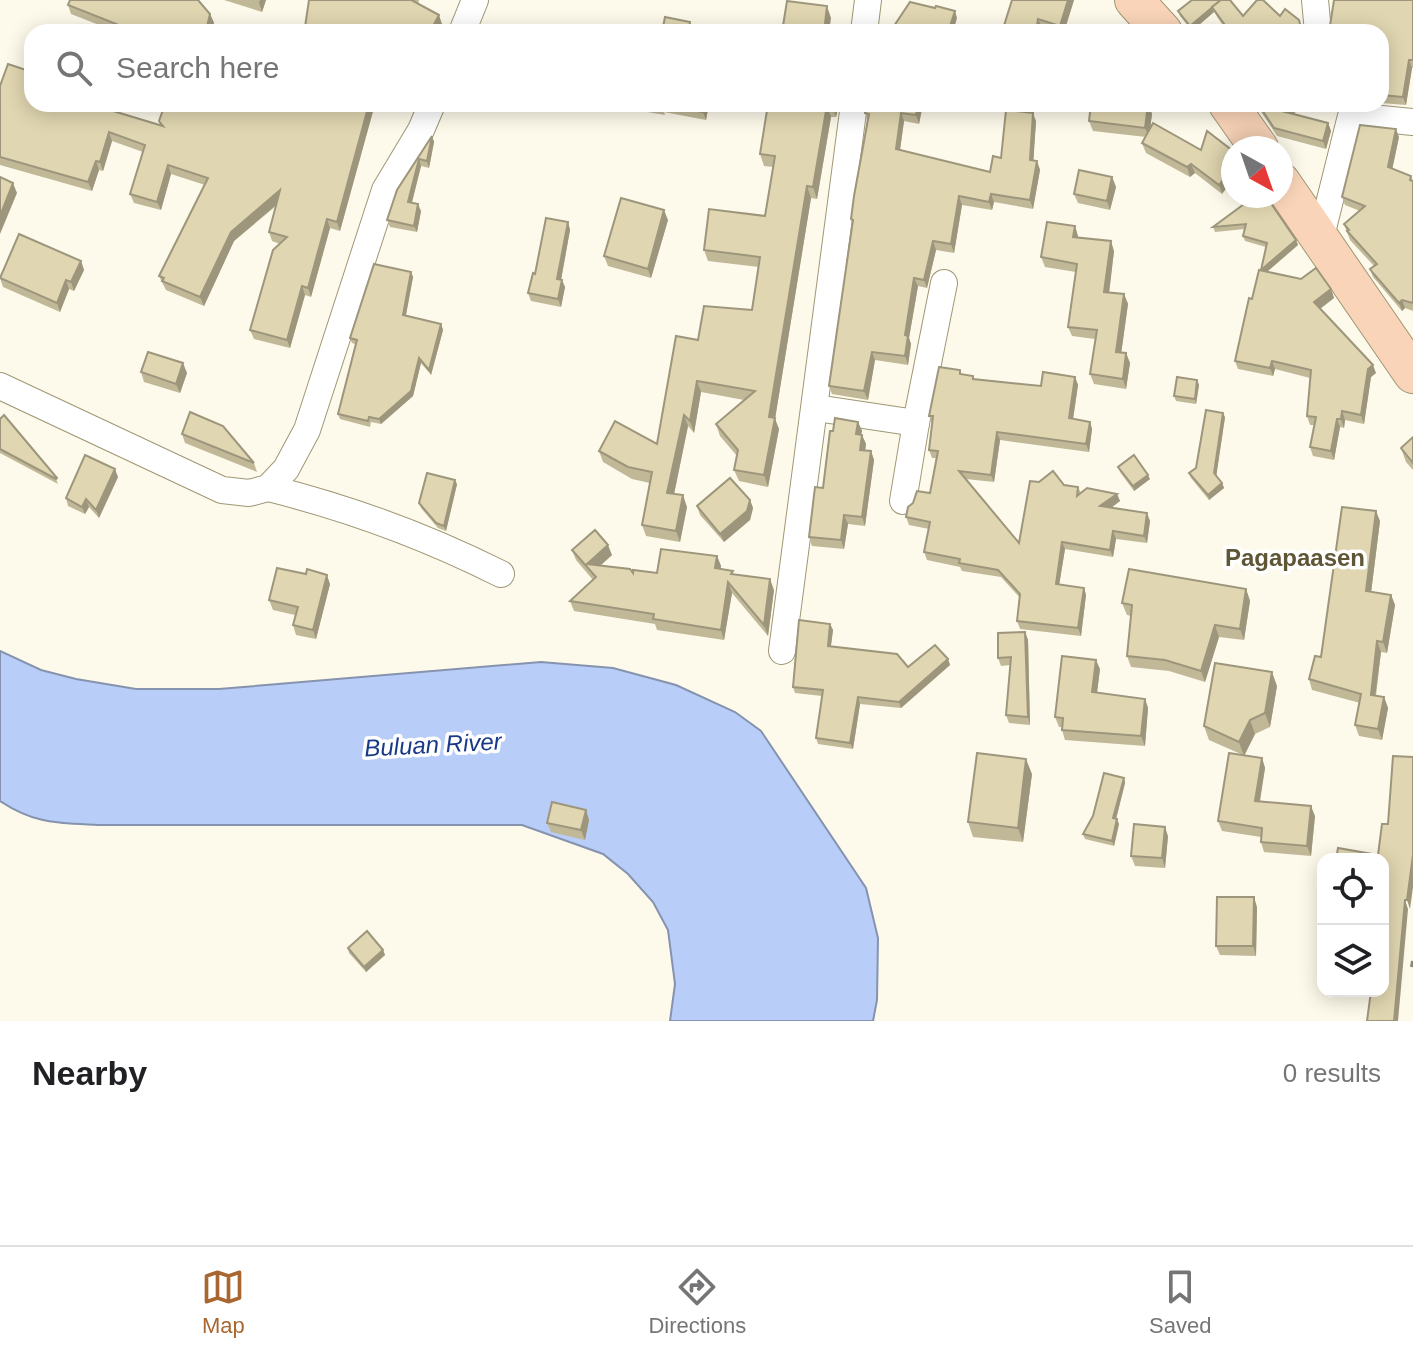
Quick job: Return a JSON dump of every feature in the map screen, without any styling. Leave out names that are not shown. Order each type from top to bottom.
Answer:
[{"type":"main road","points":[[1134,0],[1156,24]]},
{"type":"main road","points":[[1234,112],[1251,136]]},
{"type":"main road","points":[[1293,200],[1413,374]]},
{"type":"street","points":[[465,24],[475,0]]},
{"type":"street","points":[[865,24],[868,0]]},
{"type":"street","points":[[1315,0],[1317,24]]},
{"type":"street","points":[[268,488],[286,469],[307,430],[385,190],[429,112]]},
{"type":"street","points":[[782,651],[853,112]]},
{"type":"street","points":[[1320,240],[1344,112]]},
{"type":"street","points":[[1356,112],[1413,122]]},
{"type":"street","points":[[903,501],[944,283]]},
{"type":"street","points":[[0,386],[222,490],[249,493],[268,488],[328,503],[447,547],[501,574]]},
{"type":"street","points":[[816,408],[916,423]]},
{"type":"path","points":[[1412,967],[1413,961]]},
{"type":"water","name":"Buluan River","points":[[0,651],[41,670],[136,689],[219,689],[541,662],[613,668],[676,685],[735,712],[761,731],[866,888],[878,938],[877,1000],[873,1021],[670,1021],[675,984],[668,930],[653,902],[628,874],[603,854],[522,825],[98,825],[58,823],[24,814],[0,801]]},
{"type":"building","points":[[70,0],[198,0],[210,14],[208,24],[116,24],[68,5]]},
{"type":"building","points":[[309,0],[414,0],[439,15],[434,24],[305,24]]},
{"type":"building","points":[[1012,0],[1068,0],[1061,24],[1038,19],[1037,24],[1004,24]]},
{"type":"building","points":[[1192,0],[1221,0],[1192,24],[1188,24],[1178,11]]},
{"type":"building","points":[[1221,0],[1230,0],[1243,16],[1257,0],[1263,0],[1280,16],[1285,9],[1300,24],[1224,24],[1212,7]]},
{"type":"building","points":[[1334,0],[1413,0],[1413,60],[1409,60],[1403,97],[1389,96],[1389,24],[1330,24]]},
{"type":"building","points":[[787,1],[827,6],[825,24],[783,24]]},
{"type":"building","points":[[910,2],[955,11],[951,24],[895,24]]},
{"type":"building","points":[[665,17],[690,22],[690,24],[664,24]]},
{"type":"building","points":[[8,64],[24,69],[24,112],[117,112],[163,126],[159,121],[162,112],[367,112],[337,222],[327,219],[308,288],[302,286],[287,340],[250,330],[273,250],[287,237],[269,232],[280,190],[231,232],[200,297],[162,281],[164,278],[159,276],[208,178],[168,165],[157,202],[130,194],[145,145],[109,132],[100,162],[96,161],[88,182],[0,157],[0,86]]},
{"type":"building","points":[[767,112],[826,112],[813,187],[807,186],[769,417],[775,418],[764,475],[734,470],[738,450],[716,424],[755,391],[697,381],[690,421],[684,415],[667,493],[683,495],[676,531],[642,525],[652,472],[628,467],[599,451],[615,421],[657,444],[676,336],[698,340],[704,306],[752,310],[760,257],[704,250],[709,209],[765,216],[775,156],[760,154]]},
{"type":"building","points":[[917,112],[916,115],[901,113],[896,149],[990,172],[993,156],[1001,158],[1006,112],[1033,113],[1030,160],[1037,161],[1030,200],[991,194],[989,202],[959,196],[951,244],[933,241],[924,280],[914,278],[905,335],[908,336],[905,356],[872,352],[864,391],[829,386],[854,196],[869,114],[865,113]]},
{"type":"building","points":[[1090,112],[1147,112],[1145,128],[1089,121]]},
{"type":"building","points":[[1263,112],[1286,112],[1328,123],[1323,141],[1274,128]]},
{"type":"building","points":[[1153,123],[1201,150],[1207,131],[1221,142],[1221,182],[1219,185],[1191,164],[1187,167],[1142,143]]},
{"type":"building","points":[[1360,125],[1396,129],[1388,167],[1411,176],[1410,180],[1413,181],[1413,303],[1402,300],[1399,303],[1370,269],[1377,264],[1344,224],[1365,206],[1342,197]]},
{"type":"building","points":[[432,136],[427,161],[419,159],[408,202],[418,204],[414,226],[387,220],[397,190]]},
{"type":"building","points":[[1079,170],[1112,177],[1107,201],[1074,194]]},
{"type":"building","points":[[0,177],[13,183],[0,216]]},
{"type":"building","points":[[621,198],[664,210],[648,269],[604,256]]},
{"type":"building","points":[[1239,208],[1274,208],[1296,240],[1261,270],[1267,243],[1243,236],[1246,224],[1213,227]]},
{"type":"building","points":[[546,218],[568,222],[557,279],[562,280],[558,299],[528,293]]},
{"type":"building","points":[[1047,222],[1075,226],[1073,237],[1111,241],[1104,292],[1124,294],[1116,352],[1126,353],[1123,379],[1090,374],[1097,330],[1068,327],[1077,264],[1041,257]]},
{"type":"building","points":[[19,234],[81,261],[71,282],[66,280],[57,303],[0,278]]},
{"type":"building","points":[[374,264],[411,272],[403,315],[441,324],[429,370],[419,358],[411,391],[379,419],[369,417],[368,421],[338,414],[357,340],[350,338]]},
{"type":"building","points":[[1316,268],[1331,289],[1314,302],[1373,365],[1368,369],[1361,415],[1342,411],[1341,419],[1337,419],[1331,451],[1310,447],[1316,417],[1307,416],[1311,370],[1272,361],[1270,368],[1235,361],[1249,298],[1252,299],[1259,270],[1301,279]]},
{"type":"building","points":[[148,352],[183,363],[176,384],[141,372]]},
{"type":"building","points":[[939,367],[960,370],[960,374],[973,376],[973,379],[1041,386],[1043,372],[1075,377],[1069,418],[1090,422],[1086,444],[997,432],[991,475],[959,471],[1019,543],[1030,481],[1039,482],[1053,471],[1064,485],[1078,487],[1077,496],[1087,488],[1117,494],[1100,506],[1147,513],[1144,536],[1113,531],[1110,550],[1062,542],[1056,584],[1084,588],[1078,628],[1017,621],[1020,594],[998,570],[959,563],[960,559],[924,552],[930,522],[906,517],[917,491],[930,493],[938,451],[929,450],[933,416],[929,416]]},
{"type":"building","points":[[1177,377],[1197,380],[1195,399],[1174,396]]},
{"type":"building","points":[[1206,410],[1223,413],[1214,473],[1222,483],[1208,495],[1189,473],[1196,468]]},
{"type":"building","points":[[190,412],[223,426],[254,463],[182,434]]},
{"type":"building","points":[[4,415],[56,479],[0,449],[0,419]]},
{"type":"building","points":[[835,418],[858,422],[856,434],[862,435],[860,450],[871,451],[862,517],[844,515],[841,540],[809,537],[815,487],[823,488],[830,431],[833,431]]},
{"type":"building","points":[[1413,437],[1413,463],[1401,448]]},
{"type":"building","points":[[85,455],[115,469],[96,510],[86,499],[82,507],[66,498]]},
{"type":"building","points":[[1134,455],[1148,475],[1133,486],[1118,467]]},
{"type":"building","points":[[427,473],[455,480],[444,526],[436,523],[419,503]]},
{"type":"building","points":[[730,478],[750,500],[747,511],[720,534],[697,506]]},
{"type":"building","points":[[1342,507],[1376,511],[1366,591],[1391,595],[1383,642],[1377,641],[1371,695],[1384,697],[1378,729],[1355,725],[1361,694],[1309,679],[1315,656],[1321,657]]},
{"type":"building","points":[[595,530],[608,545],[587,564],[630,569],[633,573],[633,570],[657,573],[661,549],[717,556],[715,568],[733,571],[731,574],[770,579],[764,625],[728,582],[721,630],[653,619],[654,614],[570,601],[596,577],[572,550]]},
{"type":"building","points":[[277,568],[306,574],[307,569],[327,575],[313,630],[293,625],[298,607],[269,600]]},
{"type":"building","points":[[1129,569],[1246,589],[1240,629],[1215,625],[1201,671],[1165,660],[1127,656],[1132,605],[1122,603]]},
{"type":"building","points":[[799,620],[830,624],[828,646],[897,654],[908,667],[935,645],[948,659],[899,702],[858,697],[850,743],[816,738],[823,690],[793,687]]},
{"type":"building","points":[[1025,632],[1028,717],[1006,715],[1011,657],[998,658],[998,633]]},
{"type":"building","points":[[1062,656],[1096,660],[1092,692],[1145,699],[1141,736],[1062,730],[1063,718],[1055,717]]},
{"type":"building","points":[[1215,663],[1272,672],[1265,713],[1250,720],[1239,742],[1204,726]]},
{"type":"building","points":[[977,753],[1026,759],[1018,828],[968,822]]},
{"type":"building","points":[[1229,753],[1262,758],[1255,801],[1311,806],[1307,846],[1261,842],[1262,828],[1218,821]]},
{"type":"building","points":[[1393,756],[1413,757],[1413,855],[1405,900],[1394,1021],[1367,1021],[1370,997],[1389,997],[1389,853],[1378,853],[1382,824],[1388,824]]},
{"type":"building","points":[[1104,773],[1124,778],[1113,818],[1117,819],[1112,841],[1083,834],[1093,816]]},
{"type":"building","points":[[552,802],[586,810],[581,830],[547,823]]},
{"type":"building","points":[[1134,824],[1165,827],[1162,858],[1131,856]]},
{"type":"building","points":[[1338,848],[1367,853],[1337,853]]},
{"type":"building","points":[[1217,897],[1254,897],[1253,946],[1216,946]]},
{"type":"building","points":[[367,931],[383,950],[364,967],[348,948]]},
{"type":"district","name":"Pagapaasen","points":[[1295,558]]}]
